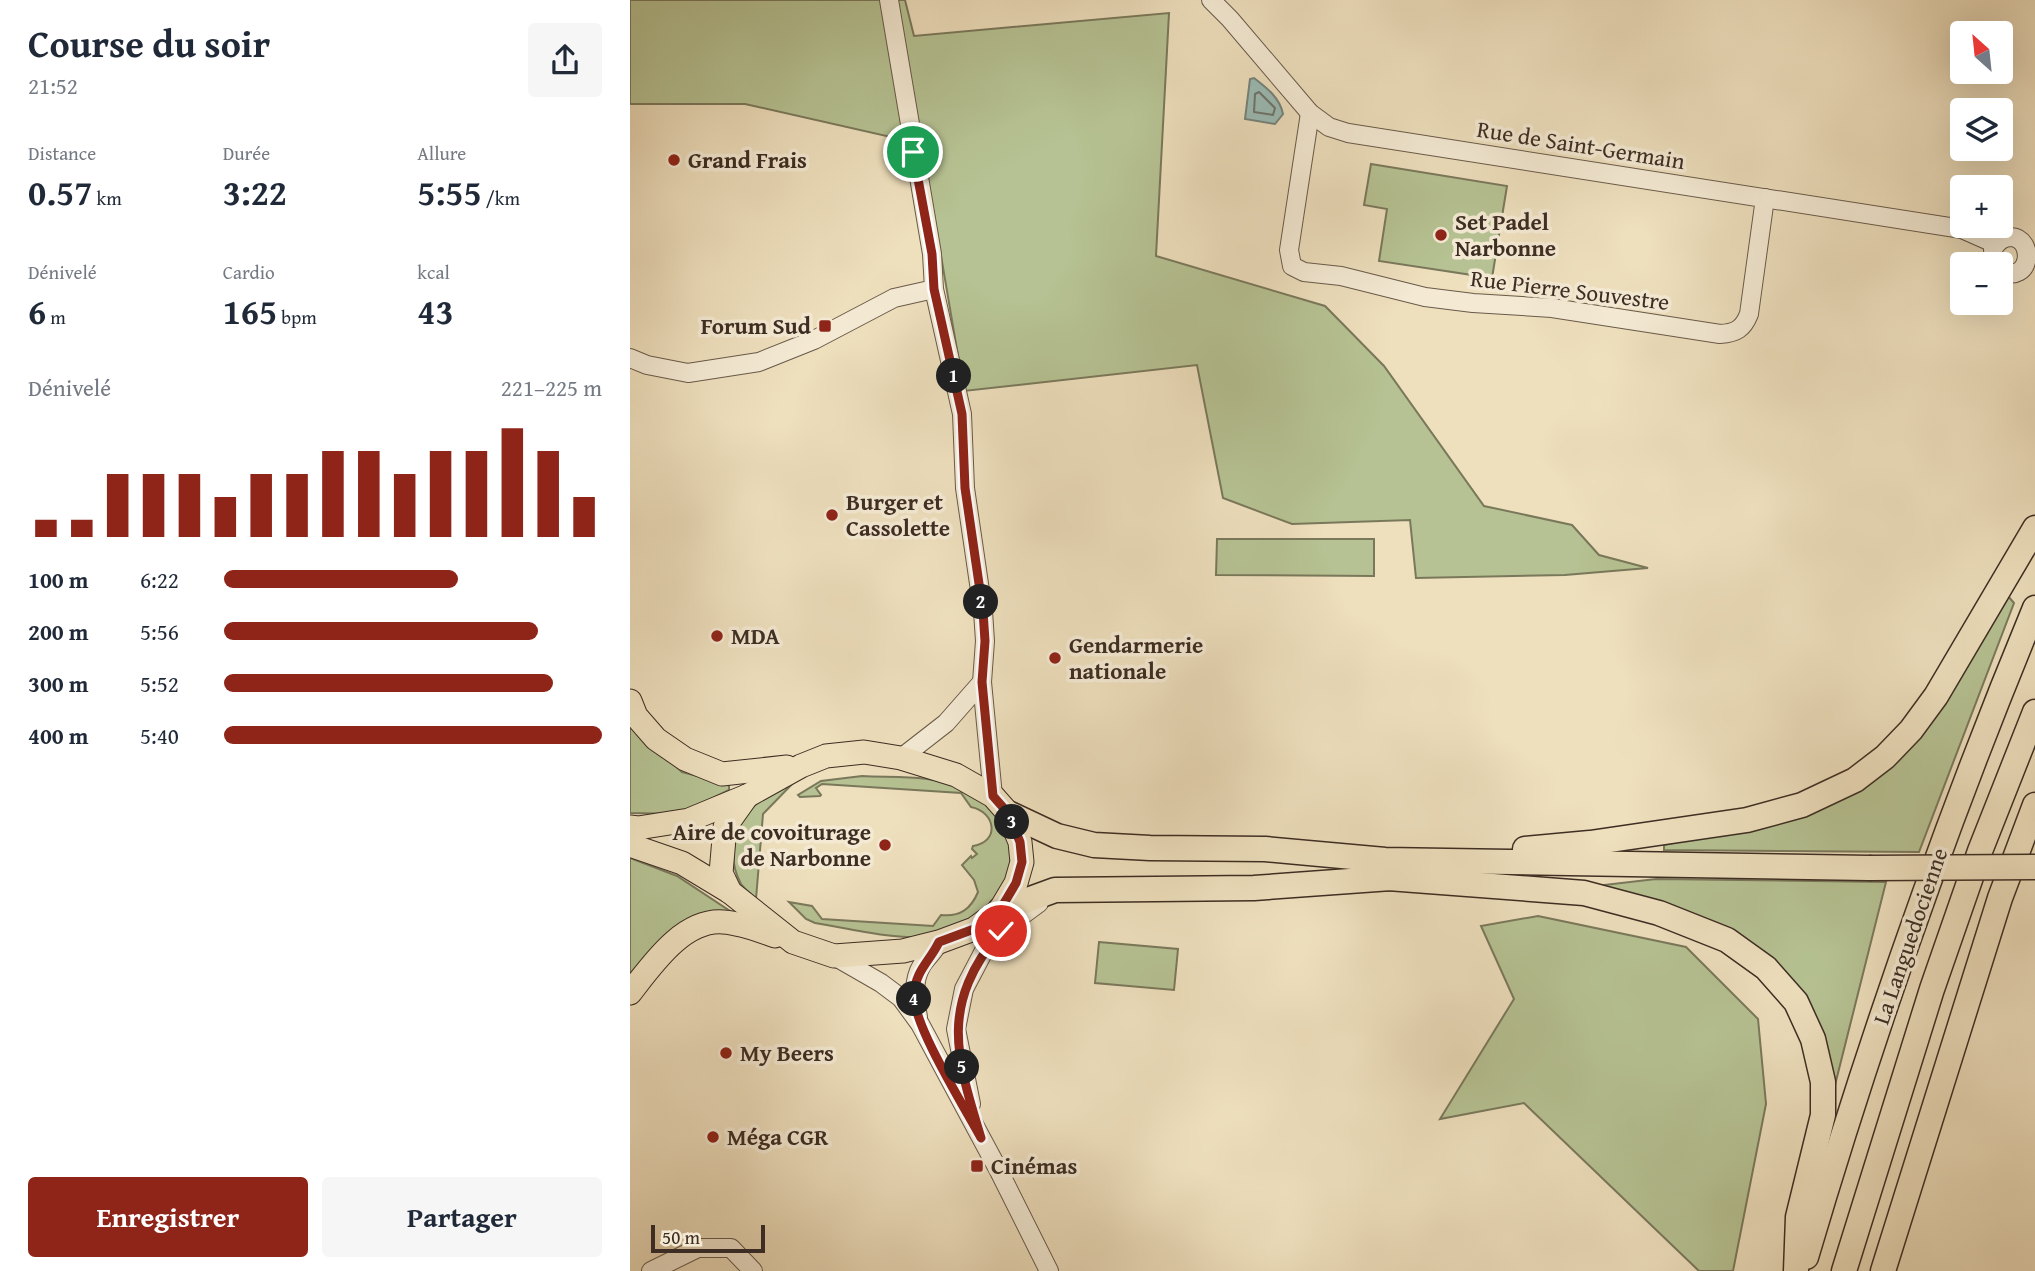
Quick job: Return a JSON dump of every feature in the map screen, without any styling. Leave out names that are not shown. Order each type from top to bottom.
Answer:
[{"type":"highway","points":[[1000,910],[1055,891],[1254,888],[1700,828],[1747,820],[1833,793],[1885,757],[1911,730],[1936,696],[2035,528]]},
{"type":"highway","name":"La Languedocienne","points":[[1802,1271],[1835,1160],[1907,941],[1999,695],[2035,608]]},
{"type":"highway","name":"La Languedocienne","points":[[1844,1271],[1932,989],[1980,851],[2035,712]]},
{"type":"highway","points":[[1000,805],[1057,836],[1094,845],[1265,849],[1386,869],[1584,893],[1659,913],[1727,940],[1766,968],[1796,1002],[1813,1039],[1823,1082],[1823,1115],[1798,1217],[1796,1271]]},
{"type":"highway","points":[[1883,1271],[2000,898],[2035,805]]},
{"type":"highway","points":[[1386,869],[1580,864],[2035,867]]},
{"type":"main road","points":[[630,701],[636,716],[656,739],[685,759],[722,774],[801,766]]},
{"type":"main road","points":[[630,827],[689,820],[747,796],[801,766],[826,756],[864,752],[901,758],[956,775],[1000,805],[1020,842],[1022,862],[1016,883],[1000,910],[974,929],[939,942],[903,951],[834,956],[750,927],[720,922],[696,928],[674,943],[630,993]]},
{"type":"main road","points":[[730,892],[721,873],[725,827],[747,796]]},
{"type":"main road","points":[[630,845],[682,863],[730,892],[793,942]]},
{"type":"street","points":[[888,0],[932,254],[934,289],[962,414],[965,488],[983,611],[985,641],[982,682],[1000,805]]},
{"type":"street","name":"Rue de Saint-Germain","points":[[1211,0],[1310,113],[1329,127],[1348,133],[1962,229],[1996,244],[2006,237],[2019,239],[2029,254],[2022,270],[2013,273]]},
{"type":"street","name":"Rue Pierre Souvestre","points":[[1310,113],[1289,250],[1292,266],[1304,272],[1341,276],[1425,297],[1552,309],[1720,334],[1733,333],[1745,326],[1749,314],[1765,198]]},
{"type":"street","points":[[1993,252],[1996,244]]},
{"type":"street","points":[[630,358],[647,365],[688,373],[759,362],[814,340],[894,298],[934,289]]},
{"type":"street","points":[[901,758],[946,723],[982,682]]},
{"type":"street","points":[[981,1138],[967,1091],[956,1029],[964,989],[985,949],[1001,931],[1055,891]]},
{"type":"street","points":[[920,1024],[914,996],[918,976],[921,966],[934,953],[939,942]]},
{"type":"street","points":[[834,956],[901,998],[920,1024],[1049,1271]]},
{"type":"street","points":[[650,1271],[698,1248],[731,1248],[753,1271]]},
{"type":"green space","points":[[630,0],[905,0],[914,36],[1169,13],[1156,256],[1325,306],[1384,366],[1484,506],[1572,525],[1599,555],[1648,568],[1565,575],[1416,578],[1410,520],[1292,524],[1223,498],[1197,365],[964,391],[922,144],[745,104],[630,104]]},
{"type":"green space","name":"Set Padel Narbonne","points":[[1371,164],[1507,186],[1492,278],[1379,261],[1387,209],[1364,205]]},
{"type":"green space","points":[[1217,539],[1374,539],[1374,576],[1216,575]]},
{"type":"green space","points":[[2008,596],[2014,603],[1919,852],[1664,850],[1664,845],[1748,827],[1859,786]]},
{"type":"green space","points":[[630,723],[682,772],[729,784],[729,790],[680,814],[630,813]]},
{"type":"green space","points":[[862,776],[913,778],[950,784],[977,797],[989,808],[1006,833],[1010,848],[1007,878],[992,903],[952,928],[921,937],[868,933],[806,919],[789,902],[812,906],[822,919],[933,926],[941,915],[954,915],[964,911],[978,892],[974,880],[962,865],[977,854],[972,849],[973,846],[988,839],[992,827],[986,815],[971,807],[961,793],[822,784],[816,788],[820,796],[798,795],[821,781]]},
{"type":"green space","points":[[797,779],[763,814],[756,899],[741,884],[736,874],[733,852],[737,832],[755,805]]},
{"type":"green space","points":[[630,858],[677,876],[733,913],[630,980]]},
{"type":"green space","points":[[1656,879],[1886,882],[1831,1101],[1771,962],[1595,886]]},
{"type":"green space","points":[[1538,916],[1686,947],[1758,1019],[1766,1104],[1733,1271],[1699,1271],[1524,1103],[1440,1119],[1514,999],[1481,926]]},
{"type":"green space","points":[[1099,942],[1178,949],[1174,990],[1095,983]]},
{"type":"water","points":[[1254,78],[1279,103],[1283,114],[1275,124],[1245,119],[1250,79]]},
{"type":"place","name":"Grand Frais","points":[[674,160]]},
{"type":"place","name":"Set Padel Narbonne","points":[[1441,235]]},
{"type":"place","name":"Forum Sud","points":[[825,326]]},
{"type":"place","name":"Burger et Cassolette","points":[[832,515]]},
{"type":"place","name":"MDA","points":[[717,636]]},
{"type":"place","name":"Gendarmerie nationale","points":[[1055,658]]},
{"type":"place","name":"Aire de covoiturage de Narbonne","points":[[885,845]]},
{"type":"place","name":"My Beers","points":[[726,1053]]},
{"type":"place","name":"Méga CGR","points":[[713,1137]]},
{"type":"place","name":"Cinémas","points":[[977,1166]]},
{"type":"route","points":[[913,152],[932,254],[934,289],[962,414],[965,488],[983,611],[985,641],[982,682],[993,796],[1008,813],[1020,842],[1022,862],[1016,883],[1000,910],[974,929],[939,942],[934,953],[921,966],[914,996],[920,1024],[981,1138],[967,1091],[956,1029],[964,989],[985,949],[1001,931]]}]
